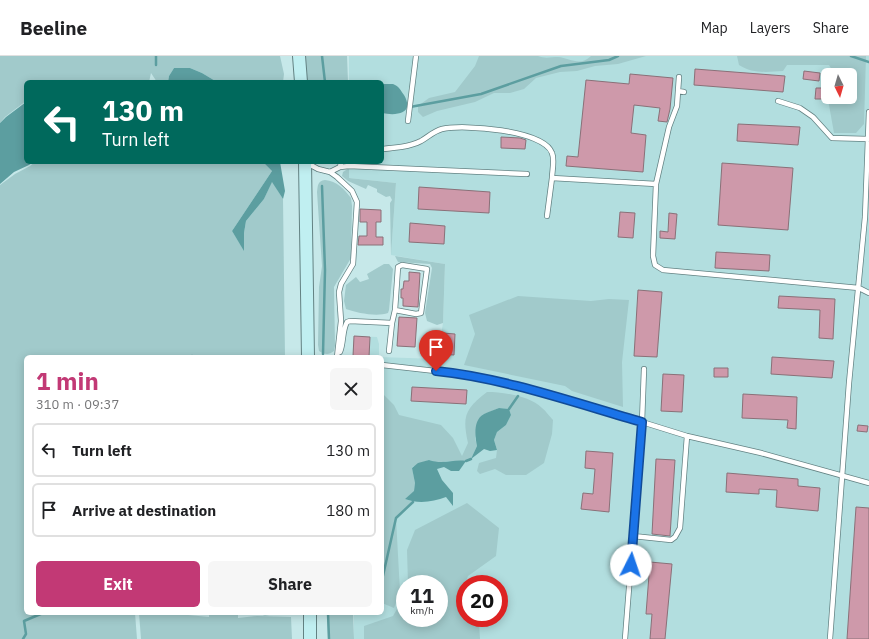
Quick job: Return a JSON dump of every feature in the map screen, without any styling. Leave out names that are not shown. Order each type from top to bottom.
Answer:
[{"type":"main road","points":[[299,56],[301,80]]},
{"type":"main road","points":[[305,164],[308,355]]},
{"type":"main road","points":[[310,615],[310,639]]},
{"type":"lane","points":[[408,121],[416,56]]},
{"type":"lane","points":[[679,77],[677,106],[669,128],[656,184],[653,256],[654,265],[663,270],[859,288],[869,293]]},
{"type":"lane","points":[[678,91],[684,92]]},
{"type":"lane","points":[[778,101],[800,108],[813,117],[832,138],[868,139]]},
{"type":"lane","points":[[830,639],[849,383],[867,217],[869,112]]},
{"type":"lane","points":[[384,150],[402,147],[421,141],[432,133],[442,129],[477,128],[508,131],[534,138],[550,148],[553,154],[552,178],[547,216]]},
{"type":"lane","points":[[309,164],[318,169],[330,172],[337,177],[352,191],[356,202],[353,264],[341,284],[339,292],[341,321],[338,355]]},
{"type":"lane","points":[[330,172],[340,164],[349,166],[527,174]]},
{"type":"lane","points":[[552,178],[656,184]]},
{"type":"lane","points":[[389,351],[395,310],[398,267],[402,265],[427,269],[421,313],[416,314],[395,310]]},
{"type":"lane","points":[[341,321],[392,323]]},
{"type":"lane","points":[[339,355],[343,343],[345,324],[350,321]]},
{"type":"lane","points":[[384,366],[462,374],[520,387],[687,436],[761,453],[869,483]]},
{"type":"lane","points":[[625,639],[642,422],[644,369]]},
{"type":"lane","points":[[633,536],[671,540],[675,537],[680,528],[687,436]]},
{"type":"shaded area","points":[[0,56],[280,56],[284,74],[283,80],[214,80],[190,68],[174,68],[168,80],[156,80],[151,73],[149,80],[24,80],[24,103],[5,117],[0,123]]},
{"type":"shaded area","points":[[305,56],[347,56],[348,80],[307,80]]},
{"type":"shaded area","points":[[349,56],[869,56],[869,639],[354,639],[354,615],[384,615],[384,357],[437,359],[443,323],[445,264],[391,255],[396,183],[349,178],[349,164],[384,164],[384,80],[349,80]]},
{"type":"shaded area","points":[[479,56],[538,56],[546,58],[558,57],[575,61],[583,61],[591,56],[646,56],[618,64],[595,66],[577,71],[560,72],[536,78],[524,89],[510,93],[494,93],[475,102],[437,111],[423,117],[418,112],[418,106],[429,98],[455,92],[475,66]]},
{"type":"shaded area","points":[[737,56],[866,56],[864,124],[856,133],[834,133],[829,105],[857,104],[857,68],[831,68],[829,65],[787,65],[783,71],[766,72],[750,70],[739,65]]},
{"type":"shaded area","points":[[174,68],[190,68],[214,80],[168,80]]},
{"type":"shaded area","points":[[384,84],[393,84],[400,89],[404,95],[407,101],[407,106],[406,110],[398,114],[384,113]]},
{"type":"shaded area","points":[[24,104],[24,164],[30,164],[14,172],[0,184],[0,123]]},
{"type":"shaded area","points":[[32,164],[265,164],[272,171],[232,231],[244,250],[246,221],[264,199],[272,181],[283,199],[285,355],[24,355],[24,615],[135,615],[137,639],[0,639],[0,185],[15,174]]},
{"type":"shaded area","points":[[265,164],[280,164],[285,191],[283,199],[272,182],[264,199],[246,221],[244,251],[232,231],[272,171]]},
{"type":"shaded area","points":[[349,168],[349,178],[396,183],[391,255],[390,203],[392,200],[390,196],[386,197],[377,192],[377,189],[368,185],[366,189],[348,181],[342,176],[343,172]]},
{"type":"shaded area","points":[[325,180],[337,184],[343,189],[351,198],[352,206],[351,258],[334,287],[335,346],[334,351],[327,354],[319,351],[318,345],[319,287],[322,266],[317,192],[319,183]]},
{"type":"shaded area","points":[[395,256],[445,264],[443,323],[437,325],[427,321],[425,313],[432,268],[430,264],[398,262]]},
{"type":"shaded area","points":[[384,264],[389,264],[393,269],[388,313],[378,315],[367,314],[346,309],[344,301],[346,285],[356,277],[360,282],[369,279],[367,274]]},
{"type":"shaded area","points":[[518,296],[591,301],[609,299],[629,300],[622,362],[623,407],[572,391],[565,386],[464,365],[475,334],[469,315]]},
{"type":"shaded area","points":[[354,336],[377,337],[379,344],[379,355],[353,355]]},
{"type":"shaded area","points":[[487,392],[501,393],[531,400],[543,409],[553,420],[552,434],[544,463],[526,475],[506,475],[495,469],[480,474],[477,471],[479,463],[496,458],[497,450],[494,440],[497,432],[506,425],[511,415],[509,409],[499,408],[482,415],[475,438],[477,446],[471,459],[466,461],[448,461],[438,463],[429,460],[412,467],[415,483],[414,492],[405,499],[413,502],[396,518],[399,575],[396,575],[396,603],[394,608],[384,604],[384,395],[394,405],[399,415],[441,425],[453,438],[462,456],[468,443],[465,426],[467,414],[474,403]]},
{"type":"shaded area","points":[[499,408],[509,409],[511,415],[506,425],[497,432],[494,440],[497,450],[490,451],[484,449],[471,459],[477,446],[475,433],[478,420],[484,414]]},
{"type":"shaded area","points":[[429,460],[439,462],[466,461],[459,471],[451,471],[444,467],[437,469],[442,480],[453,493],[453,506],[446,497],[426,502],[415,502],[405,499],[414,491],[415,483],[412,468],[418,463]]},
{"type":"shaded area","points":[[467,503],[499,528],[496,556],[469,575],[456,575],[456,627],[479,627],[480,639],[364,639],[364,626],[393,616],[396,611],[396,627],[448,627],[448,575],[408,575],[407,550],[415,530]]},
{"type":"shaded area","points":[[139,615],[188,615],[209,617],[209,615],[238,615],[238,618],[257,616],[291,617],[292,639],[141,639]]},
{"type":"shaded area","points":[[327,615],[353,615],[354,639],[328,639]]},
{"type":"building","points":[[695,69],[785,76],[783,92],[694,85]]},
{"type":"building","points":[[804,71],[820,73],[819,81],[803,79]]},
{"type":"building","points":[[630,74],[673,78],[670,109],[667,122],[658,121],[660,108],[634,105],[631,133],[646,135],[643,172],[566,166],[567,156],[578,157],[586,80],[629,84]]},
{"type":"building","points":[[816,88],[821,88],[821,99],[815,99]]},
{"type":"building","points":[[738,124],[800,127],[798,145],[737,141]]},
{"type":"building","points":[[501,137],[520,138],[526,140],[525,149],[501,148]]},
{"type":"building","points":[[722,163],[793,168],[788,230],[718,225]]},
{"type":"building","points":[[419,187],[490,192],[489,213],[418,209]]},
{"type":"building","points":[[360,209],[381,210],[381,222],[376,222],[376,237],[383,237],[383,245],[358,245],[359,236],[367,236],[367,222],[360,222]]},
{"type":"building","points":[[620,212],[635,213],[633,238],[618,237]]},
{"type":"building","points":[[669,213],[677,214],[675,239],[660,238],[660,231],[668,232]]},
{"type":"building","points":[[410,223],[445,226],[444,244],[409,242]]},
{"type":"building","points":[[716,252],[770,255],[769,271],[715,268]]},
{"type":"building","points":[[409,272],[420,273],[418,307],[403,306],[401,289],[403,289],[404,281],[409,281]]},
{"type":"building","points":[[638,290],[662,292],[657,357],[634,356]]},
{"type":"building","points":[[779,296],[835,299],[833,339],[819,338],[820,310],[778,308]]},
{"type":"building","points":[[399,317],[417,318],[415,347],[397,346]]},
{"type":"building","points":[[443,333],[455,334],[454,355],[441,354]]},
{"type":"building","points":[[354,336],[370,337],[369,355],[353,355]]},
{"type":"building","points":[[772,357],[834,361],[832,378],[771,374]]},
{"type":"building","points":[[714,368],[728,368],[728,377],[714,377]]},
{"type":"building","points":[[663,374],[684,375],[682,412],[661,411]]},
{"type":"building","points":[[412,387],[467,390],[466,404],[411,401]]},
{"type":"building","points":[[743,394],[797,397],[796,429],[787,428],[788,420],[742,418]]},
{"type":"building","points":[[858,425],[868,426],[867,432],[857,431]]},
{"type":"building","points":[[586,451],[613,453],[609,512],[581,509],[583,493],[593,494],[595,469],[585,468]]},
{"type":"building","points":[[656,459],[675,460],[670,536],[652,534]]},
{"type":"building","points":[[727,473],[798,479],[798,486],[820,488],[818,511],[776,507],[777,490],[759,489],[759,494],[726,492]]},
{"type":"building","points":[[856,507],[869,508],[869,639],[847,639]]},
{"type":"building","points":[[650,562],[672,564],[665,639],[650,639],[652,614],[646,614]]},
{"type":"waterway","points":[[156,56],[156,65]]},
{"type":"waterway","points":[[322,56],[325,80]]},
{"type":"waterway","points":[[410,107],[481,94],[561,66],[609,60],[618,56]]},
{"type":"waterway","points":[[851,56],[869,62]]},
{"type":"waterway","points":[[322,186],[325,270],[323,354]]},
{"type":"waterway","points":[[509,409],[518,396]]},
{"type":"waterway","points":[[466,461],[471,459]]},
{"type":"waterway","points":[[384,571],[396,518],[413,502]]},
{"type":"waterway","points":[[23,639],[26,634],[24,621],[38,615]]},
{"type":"waterway","points":[[328,615],[329,639]]},
{"type":"route","points":[[436,371],[462,374],[520,387],[642,422],[631,565]]}]
